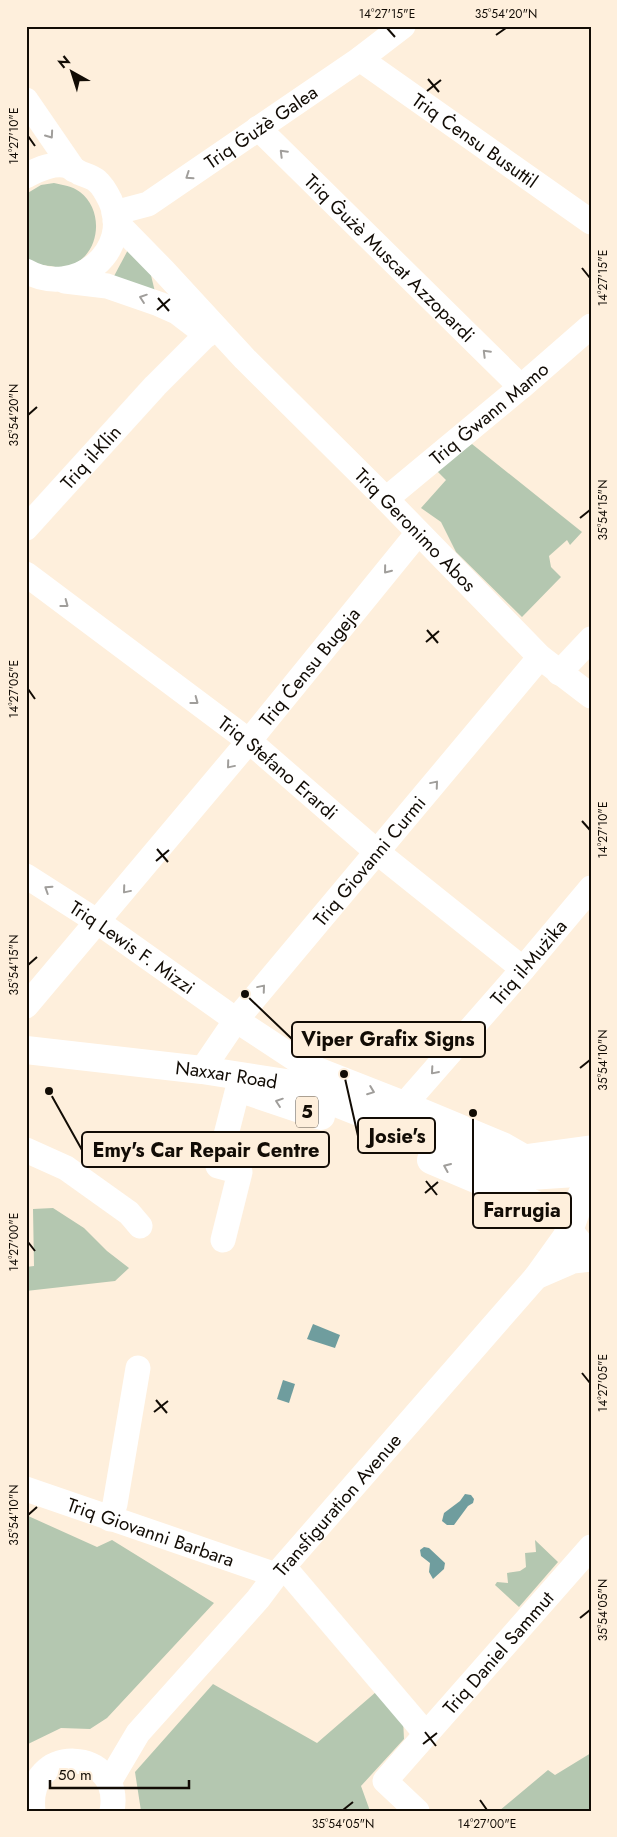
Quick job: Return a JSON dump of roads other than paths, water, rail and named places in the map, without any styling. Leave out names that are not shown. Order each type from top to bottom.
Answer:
[{"type":"highway","name":"Naxxar Road","points":[[29,1053],[202,1070],[286,1083],[487,1163],[530,1176],[591,1172]]},
{"type":"highway","name":"Naxxar Road","points":[[29,1053],[238,1088],[352,1127],[521,1198],[570,1226],[581,1246],[591,1250]]},
{"type":"highway","points":[[487,1163],[529,1167],[591,1158]]},
{"type":"highway","points":[[570,1226],[582,1194],[591,1185]]},
{"type":"street","name":"Triq Ġużè Galea","points":[[114,217],[148,204],[360,59],[403,26]]},
{"type":"street","name":"Triq Ċensu Busuttil","points":[[360,59],[591,222]]},
{"type":"street","points":[[26,100],[74,170]]},
{"type":"street","name":"Triq Ġużè Muscat Azzopardi","points":[[258,128],[521,387]]},
{"type":"street","points":[[26,176],[35,170],[52,166],[69,166],[97,181],[106,192],[114,217],[113,238],[106,254],[93,268],[77,277],[59,280]]},
{"type":"street","name":"Triq Geronimo Abos","points":[[114,217],[245,359],[386,499],[540,657],[591,696]]},
{"type":"street","name":"Triq Geronimo Abos","points":[[27,272],[43,278],[107,286],[159,304],[177,312],[206,335],[245,359]]},
{"type":"street","name":"Triq il-Klin","points":[[156,386],[177,343],[177,312]]},
{"type":"street","name":"Triq Ġwann Mamo","points":[[386,499],[591,326]]},
{"type":"street","name":"Triq il-Klin","points":[[26,528],[156,386],[206,335]]},
{"type":"street","name":"Triq Ċensu Bugeja","points":[[26,1006],[249,741],[418,532]]},
{"type":"street","name":"Triq Stefano Erardi","points":[[26,574],[249,741],[377,852],[523,969]]},
{"type":"street","points":[[559,673],[591,639]]},
{"type":"street","name":"Triq Giovanni Curmi","points":[[202,1070],[236,1020],[540,657]]},
{"type":"street","name":"Triq Lewis F. Mizzi","points":[[26,876],[98,922],[236,1020],[303,1064],[504,1145],[525,1156],[591,1148]]},
{"type":"street","name":"Triq il-Mużika","points":[[405,1104],[523,969],[582,914],[591,888]]},
{"type":"street","points":[[224,1240],[240,1172],[218,1166],[238,1088]]},
{"type":"street","points":[[26,1150],[66,1168],[129,1213],[140,1226]]},
{"type":"street","name":"Transfiguration Avenue","points":[[109,1782],[138,1733],[258,1599],[280,1571],[536,1277],[570,1226]]},
{"type":"street","name":"Transfiguration Avenue","points":[[536,1277],[573,1261],[591,1259]]},
{"type":"street","points":[[110,1519],[115,1504],[138,1368]]},
{"type":"street","name":"Triq Giovanni Barbara","points":[[26,1489],[110,1519],[280,1571]]},
{"type":"street","name":"Triq Daniel Sammut","points":[[418,1811],[385,1781],[591,1547]]},
{"type":"street","points":[[280,1571],[426,1734]]},
{"type":"street","name":"Transfiguration Avenue","points":[[89,1763],[138,1733]]},
{"type":"street","points":[[33,1811],[34,1787],[41,1775],[63,1761],[76,1760],[89,1763],[100,1770],[109,1782],[113,1795],[112,1811]]},
{"type":"water","points":[[313,1324],[340,1335],[335,1348],[307,1339]]},
{"type":"water","points":[[283,1380],[295,1384],[289,1403],[277,1399]]},
{"type":"water","points":[[465,1494],[471,1495],[474,1499],[473,1503],[468,1506],[454,1525],[447,1525],[442,1521],[444,1513],[460,1501]]},
{"type":"water","points":[[424,1547],[429,1548],[445,1563],[444,1569],[433,1579],[429,1572],[430,1563],[421,1556],[420,1550]]},
{"type":"place","name":"Viper Grafix Signs","points":[[245,994]]},
{"type":"place","name":"Josie's","points":[[344,1074]]},
{"type":"place","name":"Emy's Car Repair Centre","points":[[49,1091]]},
{"type":"place","name":"Farrugia","points":[[473,1113]]}]
